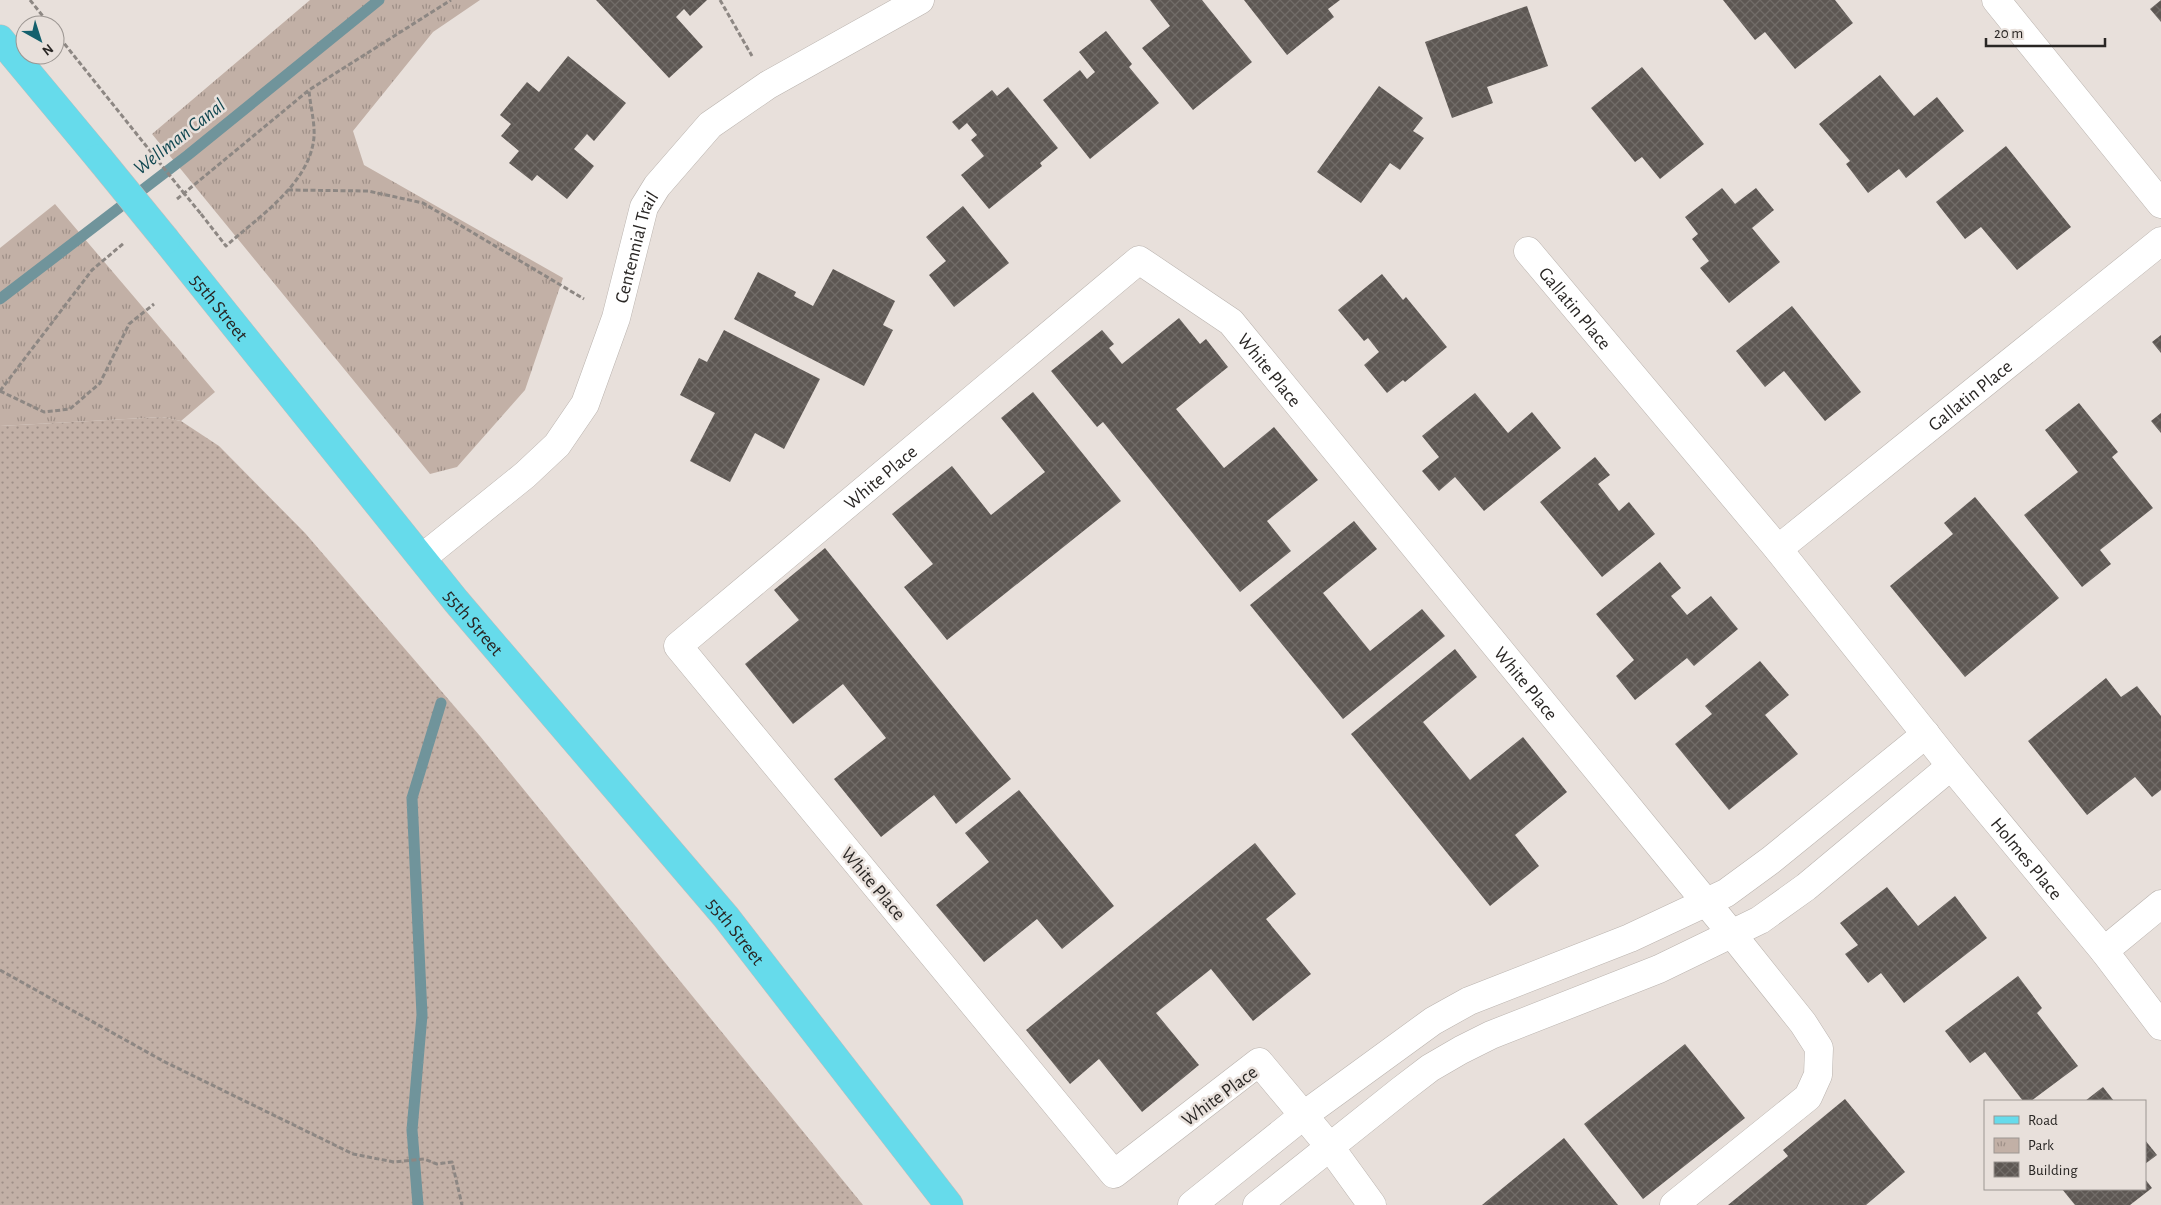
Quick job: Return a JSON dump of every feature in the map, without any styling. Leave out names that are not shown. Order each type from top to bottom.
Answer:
[{"type":"main road","name":"55th Street","points":[[0,39],[166,240],[422,558],[726,917],[949,1205]]},
{"type":"street","name":"Centennial Trail","points":[[422,558],[525,475],[557,445],[585,404],[616,318],[644,207],[657,186],[710,124],[768,85],[920,0]]},
{"type":"street","points":[[1996,0],[2161,204]]},
{"type":"street","name":"Gallatin Place","points":[[1778,549],[2161,241]]},
{"type":"street","name":"Gallatin Place","points":[[1528,251],[1778,549],[1951,766]]},
{"type":"street","name":"White Place","points":[[1372,1205],[1330,1146],[1259,1062],[1114,1174],[678,646],[1139,260],[1231,322],[1732,934],[1803,1023],[1819,1048],[1818,1075],[1808,1097],[1674,1205]]},
{"type":"street","points":[[1192,1205],[1304,1115],[1434,1021],[1470,1001],[1630,938],[1726,893],[1770,860],[1926,734]]},
{"type":"street","points":[[1257,1205],[1430,1068],[1461,1050],[1491,1035],[1660,969],[1760,920],[1806,886],[1951,766]]},
{"type":"street","name":"Holmes Place","points":[[1951,766],[2104,951],[2161,1026]]},
{"type":"street","points":[[2104,951],[2161,904]]},
{"type":"path","points":[[30,0],[42,15]]},
{"type":"path","points":[[65,44],[226,246],[288,190],[306,164],[314,137],[309,90],[451,0]]},
{"type":"path","points":[[720,0],[768,85]]},
{"type":"path","points":[[288,190],[368,191],[423,202],[616,318]]},
{"type":"path","points":[[0,391],[44,412],[70,409],[100,383],[129,324],[154,304]]},
{"type":"path","points":[[0,970],[163,1061],[353,1154],[394,1162],[424,1159],[437,1164],[452,1162],[462,1205]]},
{"type":"green space","points":[[310,0],[480,0],[433,32],[353,131],[364,165],[563,278],[525,390],[457,467],[430,474],[152,134]]},
{"type":"green space","points":[[55,204],[215,392],[181,421],[162,417],[0,426],[0,248]]},
{"type":"green space","points":[[162,417],[181,421],[219,446],[305,533],[480,736],[863,1205],[0,1205],[0,426]]},
{"type":"building","points":[[596,0],[707,0],[690,16],[684,9],[676,17],[703,47],[669,78]]},
{"type":"building","points":[[1150,0],[1202,0],[1252,62],[1193,110],[1142,48],[1170,26]]},
{"type":"building","points":[[1244,0],[1340,0],[1328,9],[1334,17],[1287,55]]},
{"type":"building","points":[[1723,0],[1835,0],[1853,23],[1795,69],[1765,32],[1755,40]]},
{"type":"building","points":[[2161,0],[2161,22],[2150,9]]},
{"type":"building","points":[[1527,6],[1548,66],[1487,87],[1493,103],[1452,118],[1425,42]]},
{"type":"building","points":[[1106,31],[1132,64],[1129,67],[1159,103],[1090,159],[1043,100],[1080,70],[1087,79],[1095,72],[1079,52]]},
{"type":"building","points":[[568,56],[626,103],[594,141],[587,134],[574,149],[594,166],[567,199],[537,175],[532,181],[509,163],[519,151],[501,136],[511,124],[500,115],[527,82],[539,92]]},
{"type":"building","points":[[1642,67],[1704,144],[1660,179],[1642,157],[1635,162],[1591,108]]},
{"type":"building","points":[[1880,75],[1914,116],[1937,97],[1964,131],[1906,178],[1899,169],[1868,193],[1846,164],[1850,161],[1819,124]]},
{"type":"building","points":[[1379,86],[1423,118],[1413,131],[1424,138],[1400,170],[1390,163],[1361,203],[1317,172]]},
{"type":"building","points":[[1008,87],[1058,148],[1040,163],[1042,166],[989,209],[961,175],[984,156],[971,140],[977,135],[967,123],[959,130],[952,122],[992,90],[997,96]]},
{"type":"building","points":[[2006,146],[2071,227],[2017,270],[1981,227],[1965,239],[1936,202]]},
{"type":"building","points":[[1722,188],[1735,204],[1756,188],[1774,210],[1752,228],[1780,262],[1729,303],[1700,268],[1709,261],[1692,239],[1698,234],[1685,217]]},
{"type":"building","points":[[963,206],[1009,263],[954,307],[929,275],[946,261],[926,237]]},
{"type":"building","points":[[833,269],[895,301],[883,325],[893,330],[864,386],[734,319],[758,272],[796,292],[794,296],[813,306]]},
{"type":"building","points":[[1382,274],[1403,300],[1406,297],[1447,347],[1405,382],[1403,380],[1387,393],[1364,365],[1379,352],[1368,338],[1364,341],[1338,310]]},
{"type":"building","points":[[1792,306],[1861,392],[1825,421],[1784,371],[1765,387],[1736,351]]},
{"type":"building","points":[[1179,318],[1200,344],[1206,339],[1228,367],[1176,409],[1224,468],[1274,427],[1318,480],[1267,521],[1291,551],[1240,592],[1103,422],[1097,427],[1051,371],[1102,330],[1114,344],[1109,348],[1122,364]]},
{"type":"building","points":[[724,330],[820,379],[784,449],[755,433],[730,482],[690,461],[715,413],[680,395],[699,358],[707,362]]},
{"type":"building","points":[[2161,335],[2161,353],[2152,342]]},
{"type":"building","points":[[1033,392],[1121,501],[947,640],[904,587],[933,564],[892,514],[952,466],[991,515],[1045,472],[1001,418]]},
{"type":"building","points":[[1475,393],[1508,433],[1532,412],[1561,448],[1484,511],[1455,477],[1439,491],[1422,471],[1439,457],[1422,436]]},
{"type":"building","points":[[2079,403],[2118,452],[2112,457],[2153,508],[2100,550],[2111,564],[2082,587],[2024,515],[2078,472],[2045,430]]},
{"type":"building","points":[[2161,413],[2161,433],[2151,421]]},
{"type":"building","points":[[1595,457],[1610,475],[1598,484],[1619,511],[1629,502],[1655,534],[1602,577],[1540,502]]},
{"type":"building","points":[[1975,497],[2059,598],[1965,677],[1890,586],[1953,534],[1944,523]]},
{"type":"building","points":[[1354,521],[1377,549],[1323,593],[1370,651],[1422,609],[1445,636],[1343,719],[1250,605]]},
{"type":"building","points":[[825,548],[1011,779],[956,824],[934,795],[881,837],[834,779],[886,738],[843,684],[793,724],[745,664],[799,620],[774,590]]},
{"type":"building","points":[[1660,562],[1681,588],[1671,596],[1687,615],[1711,596],[1738,629],[1694,666],[1687,658],[1635,700],[1616,676],[1634,660],[1596,614]]},
{"type":"building","points":[[1455,649],[1477,677],[1423,722],[1470,780],[1523,737],[1567,792],[1515,835],[1539,866],[1490,906],[1351,734]]},
{"type":"building","points":[[1760,661],[1789,695],[1765,715],[1798,754],[1729,810],[1675,744],[1712,714],[1705,706]]},
{"type":"building","points":[[2106,678],[2121,697],[2137,686],[2161,716],[2161,790],[2152,797],[2135,777],[2087,815],[2028,741]]},
{"type":"building","points":[[1019,790],[1114,906],[1062,949],[1037,919],[984,962],[936,905],[989,862],[965,833]]},
{"type":"building","points":[[1255,843],[1296,894],[1266,919],[1311,974],[1253,1021],[1211,969],[1156,1013],[1199,1065],[1142,1112],[1099,1059],[1070,1084],[1026,1030]]},
{"type":"building","points":[[1887,887],[1918,926],[1955,896],[1987,938],[1904,1003],[1881,973],[1868,983],[1845,954],[1858,945],[1840,923]]},
{"type":"building","points":[[2018,976],[2042,1008],[2037,1013],[2078,1066],[2032,1100],[2022,1100],[1985,1052],[1970,1063],[1945,1031]]},
{"type":"building","points":[[1685,1044],[1745,1118],[1643,1199],[1584,1124]]},
{"type":"building","points":[[2103,1087],[2113,1100],[2086,1100]]},
{"type":"building","points":[[1845,1099],[1905,1172],[1866,1205],[1728,1205],[1788,1156],[1783,1150]]},
{"type":"building","points":[[1564,1138],[1618,1205],[1482,1205]]},
{"type":"building","points":[[2146,1141],[2157,1155],[2146,1163]]},
{"type":"building","points":[[2146,1180],[2152,1188],[2130,1205],[2075,1205],[2063,1190],[2146,1190]]},
{"type":"waterway","name":"Wellman Canal","points":[[0,299],[188,155],[379,0]]},
{"type":"waterway","points":[[418,1205],[412,1130],[422,1015],[412,798],[441,703]]}]
